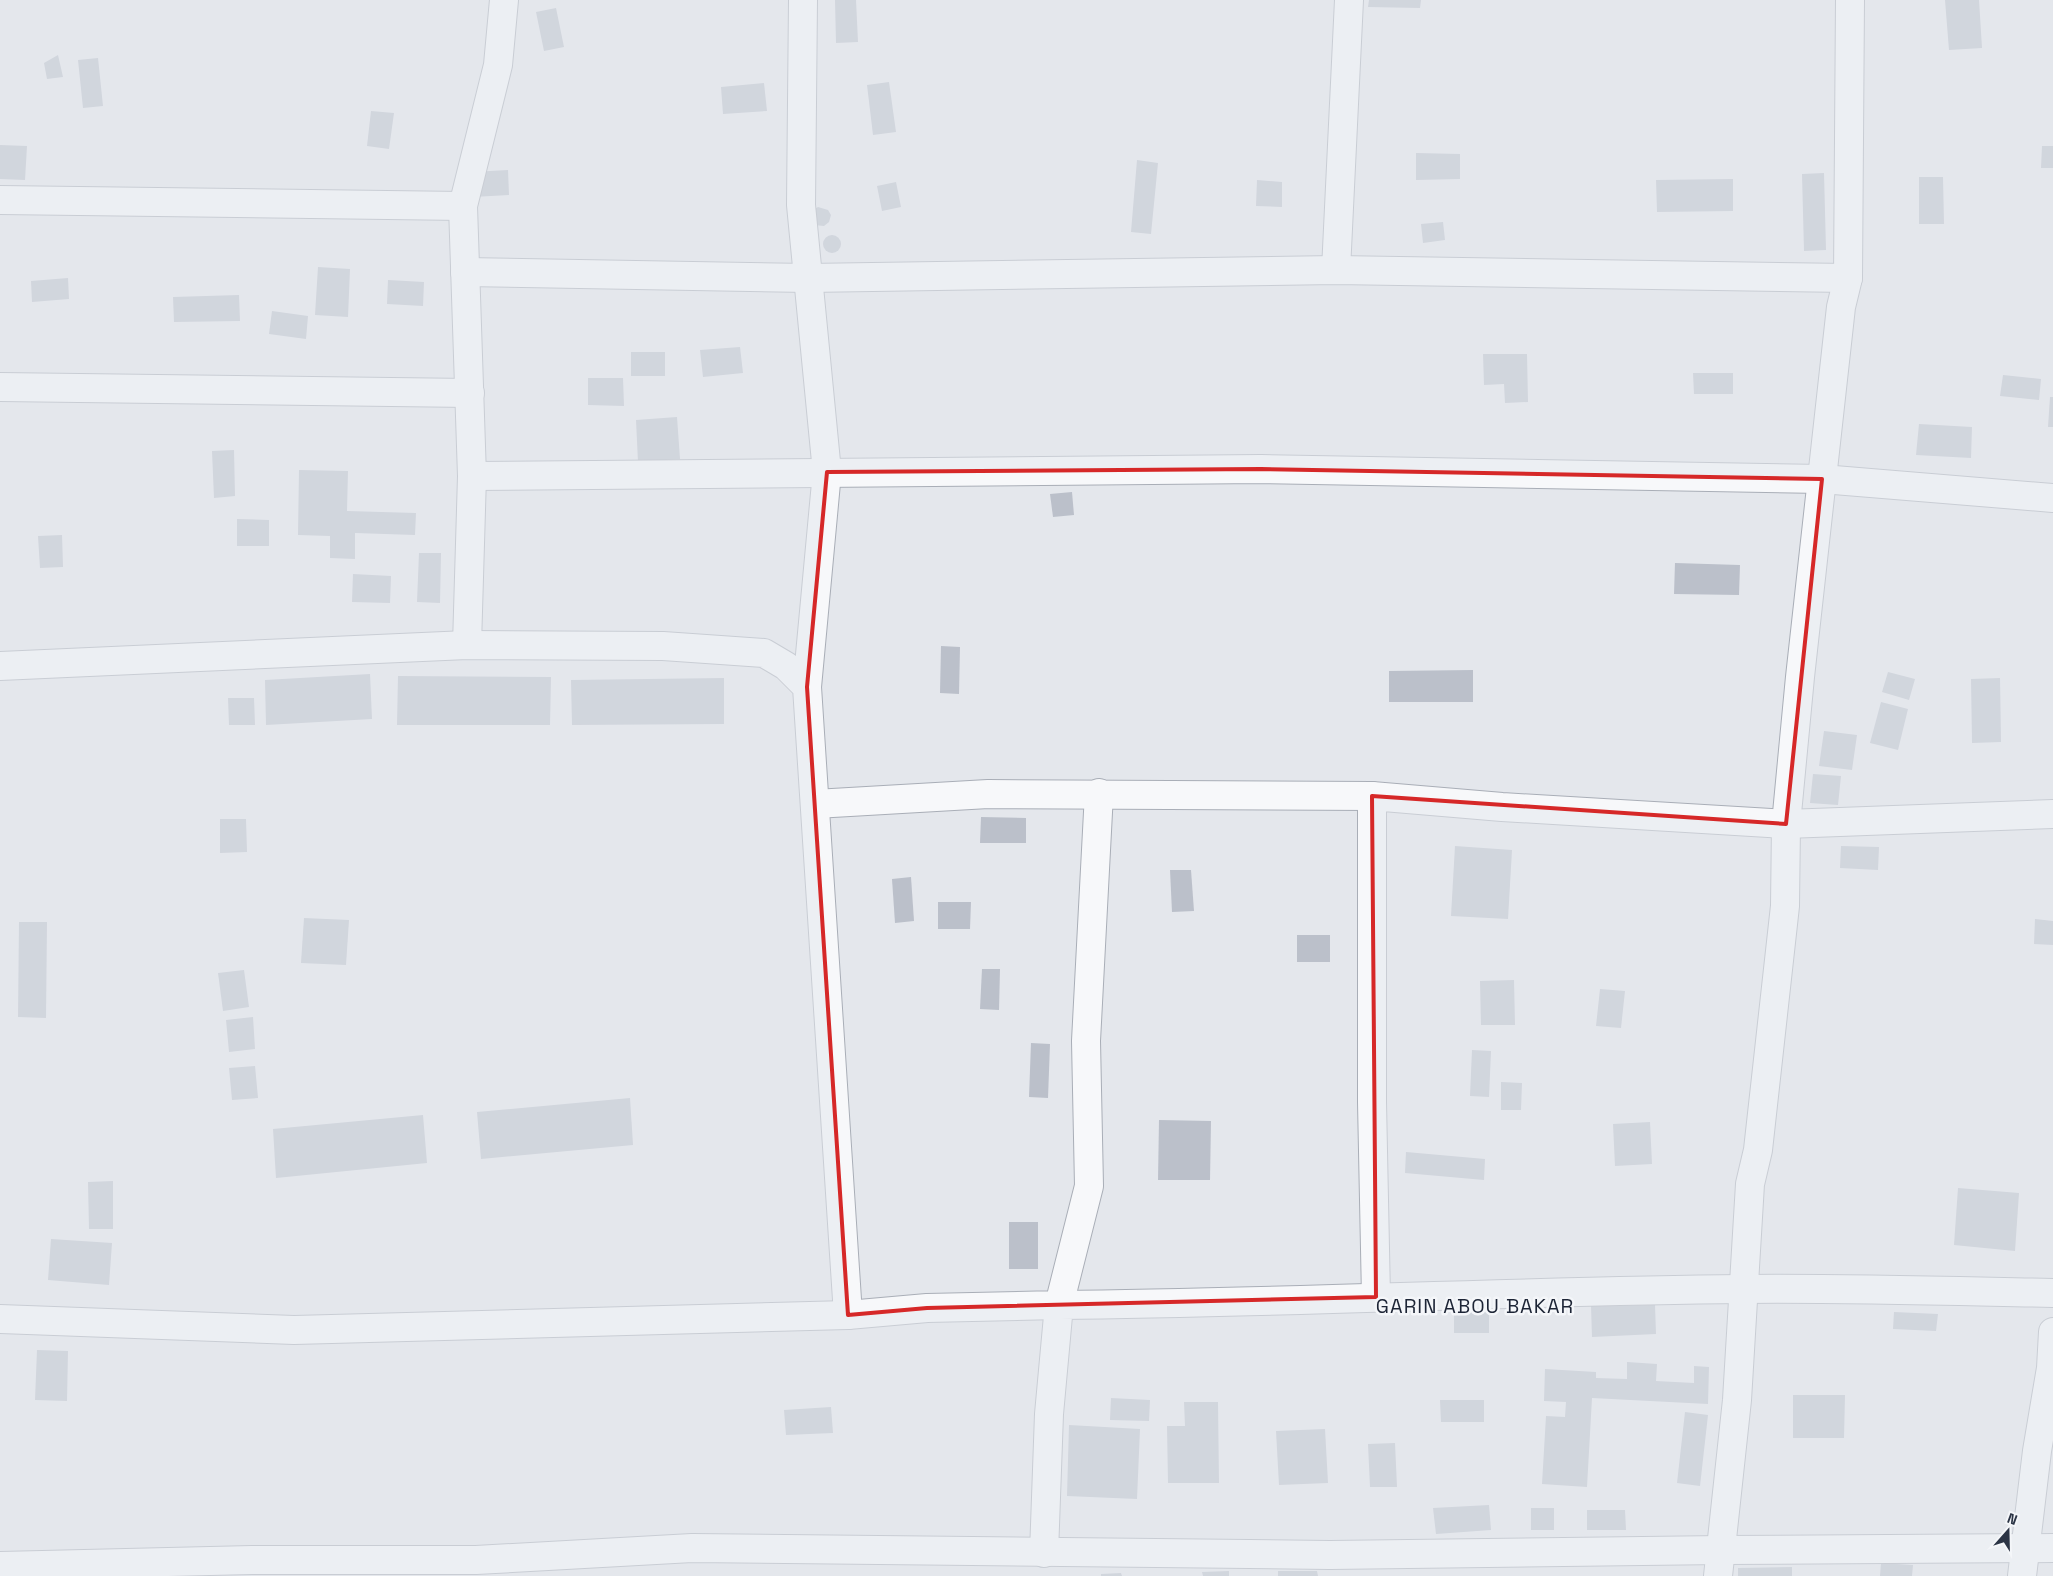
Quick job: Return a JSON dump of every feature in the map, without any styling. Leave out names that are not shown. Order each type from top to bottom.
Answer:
[{"type":"street","points":[[467,645],[472,476],[463,206],[498,65],[504,0]]},
{"type":"street","points":[[803,0],[801,205],[827,472],[807,687],[848,1315]]},
{"type":"street","points":[[1336,270],[1349,0]]},
{"type":"street","points":[[1720,1563],[1737,1400],[1750,1184],[1758,1150],[1784,906],[1786,824],[1800,677],[1841,307],[1848,278],[1850,0]]},
{"type":"street","points":[[0,200],[463,206]]},
{"type":"street","points":[[465,272],[808,278],[1336,270],[1848,278]]},
{"type":"street","points":[[0,387],[470,393]]},
{"type":"street","points":[[472,476],[1261,469],[1822,479],[2053,498]]},
{"type":"street","points":[[0,666],[467,645],[663,646],[764,653],[786,666],[807,687]]},
{"type":"street","points":[[815,804],[988,794],[1099,793],[1372,796],[1502,807],[1786,824],[2053,814]]},
{"type":"street","points":[[1044,1553],[1049,1414],[1059,1305],[1090,1186],[1086,1041],[1099,793]]},
{"type":"street","points":[[1372,796],[1372,1102],[1376,1297]]},
{"type":"street","points":[[0,1319],[294,1330],[848,1315],[927,1308],[1196,1304],[1376,1297],[1474,1300],[1745,1289],[2053,1293]]},
{"type":"street","points":[[2022,1576],[2037,1451],[2051,1368],[2053,1332]]},
{"type":"street","points":[[0,1566],[271,1560],[476,1560],[692,1548],[1044,1553],[1062,1551],[1331,1566],[1720,1563],[2053,1548]]},
{"type":"highlighted area","points":[[1261,469],[1822,479],[1786,824],[1372,796],[1376,1297],[927,1308],[848,1315],[807,687],[827,472]]},
{"type":"building","points":[[835,0],[856,0],[858,42],[836,43]]},
{"type":"building","points":[[1369,0],[1421,0],[1420,8],[1368,7]]},
{"type":"building","points":[[1945,0],[1979,0],[1982,48],[1949,50]]},
{"type":"building","points":[[556,8],[564,47],[544,51],[536,12]]},
{"type":"building","points":[[58,55],[63,77],[47,79],[44,63]]},
{"type":"building","points":[[98,58],[103,106],[83,108],[78,60]]},
{"type":"building","points":[[889,82],[896,132],[873,135],[867,85]]},
{"type":"building","points":[[764,83],[767,111],[723,114],[721,87]]},
{"type":"building","points":[[371,111],[394,113],[389,149],[367,146]]},
{"type":"building","points":[[0,145],[27,146],[25,180],[0,179]]},
{"type":"building","points":[[2042,146],[2053,146],[2053,168],[2041,168]]},
{"type":"building","points":[[1416,153],[1460,154],[1460,179],[1416,180]]},
{"type":"building","points":[[1137,160],[1158,163],[1151,234],[1131,232]]},
{"type":"building","points":[[508,170],[509,195],[473,197],[472,172]]},
{"type":"building","points":[[1824,173],[1826,250],[1804,251],[1802,174]]},
{"type":"building","points":[[1919,177],[1943,177],[1944,224],[1919,224]]},
{"type":"building","points":[[1733,179],[1733,211],[1657,212],[1656,180]]},
{"type":"building","points":[[1257,180],[1282,182],[1282,207],[1256,206]]},
{"type":"building","points":[[896,182],[901,207],[882,211],[877,186]]},
{"type":"building","points":[[818,207],[828,210],[831,215],[829,222],[824,226],[814,225],[813,210]]},
{"type":"building","points":[[1443,222],[1445,240],[1423,243],[1421,224]]},
{"type":"building","points":[[828,235],[836,235],[841,240],[839,251],[828,253],[823,248],[823,240]]},
{"type":"building","points":[[318,267],[350,269],[348,317],[315,315]]},
{"type":"building","points":[[68,278],[69,299],[32,302],[31,281]]},
{"type":"building","points":[[388,280],[424,282],[423,306],[387,304]]},
{"type":"building","points":[[239,295],[240,321],[174,322],[173,297]]},
{"type":"building","points":[[272,311],[308,316],[306,339],[269,334]]},
{"type":"building","points":[[740,347],[743,373],[703,377],[700,350]]},
{"type":"building","points":[[631,352],[665,352],[665,376],[631,376]]},
{"type":"building","points":[[1483,354],[1527,354],[1528,402],[1505,403],[1504,384],[1484,385]]},
{"type":"building","points":[[1693,373],[1733,373],[1733,394],[1694,394]]},
{"type":"building","points":[[2003,375],[2041,379],[2039,400],[2000,396]]},
{"type":"building","points":[[588,378],[623,378],[624,406],[588,405]]},
{"type":"building","points":[[2050,397],[2053,397],[2053,427],[2048,427]]},
{"type":"building","points":[[677,417],[680,459],[638,462],[636,420]]},
{"type":"building","points":[[1919,424],[1972,427],[1971,458],[1916,455]]},
{"type":"building","points":[[234,450],[235,496],[214,498],[212,451]]},
{"type":"building","points":[[299,470],[348,471],[347,511],[416,513],[415,535],[355,533],[355,559],[330,558],[330,536],[298,535]]},
{"type":"building","points":[[1072,492],[1074,515],[1053,517],[1050,494]]},
{"type":"building","points":[[237,519],[269,520],[269,546],[237,546]]},
{"type":"building","points":[[62,535],[63,567],[40,568],[38,536]]},
{"type":"building","points":[[419,553],[441,553],[440,603],[417,602]]},
{"type":"building","points":[[1675,563],[1740,565],[1739,595],[1674,594]]},
{"type":"building","points":[[353,574],[391,576],[390,603],[352,602]]},
{"type":"building","points":[[941,646],[960,647],[959,694],[940,693]]},
{"type":"building","points":[[1473,670],[1473,702],[1389,702],[1389,671]]},
{"type":"building","points":[[1888,672],[1915,679],[1909,700],[1882,692]]},
{"type":"building","points":[[370,674],[372,719],[266,725],[265,680]]},
{"type":"building","points":[[398,676],[551,677],[550,725],[397,725]]},
{"type":"building","points":[[724,678],[724,724],[572,725],[571,680]]},
{"type":"building","points":[[2000,678],[2001,742],[1972,743],[1971,679]]},
{"type":"building","points":[[228,698],[254,698],[255,725],[229,725]]},
{"type":"building","points":[[1881,702],[1908,709],[1898,750],[1870,743]]},
{"type":"building","points":[[1824,731],[1857,735],[1852,770],[1819,766]]},
{"type":"building","points":[[1813,774],[1841,776],[1838,805],[1810,803]]},
{"type":"building","points":[[981,817],[1026,818],[1026,843],[980,843]]},
{"type":"building","points":[[220,819],[246,819],[247,852],[220,853]]},
{"type":"building","points":[[1455,846],[1512,850],[1508,919],[1451,916]]},
{"type":"building","points":[[1841,846],[1879,847],[1878,870],[1840,868]]},
{"type":"building","points":[[1170,870],[1191,870],[1194,911],[1172,912]]},
{"type":"building","points":[[911,877],[914,921],[895,923],[892,879]]},
{"type":"building","points":[[938,902],[971,902],[970,929],[938,929]]},
{"type":"building","points":[[304,918],[349,920],[346,965],[301,963]]},
{"type":"building","points":[[2035,919],[2053,921],[2053,945],[2034,944]]},
{"type":"building","points":[[19,922],[47,922],[46,1018],[18,1017]]},
{"type":"building","points":[[1297,935],[1330,935],[1330,962],[1297,962]]},
{"type":"building","points":[[982,969],[1000,969],[999,1010],[980,1009]]},
{"type":"building","points":[[244,970],[249,1007],[223,1011],[218,973]]},
{"type":"building","points":[[1514,980],[1515,1025],[1481,1025],[1480,981]]},
{"type":"building","points":[[1600,989],[1625,991],[1621,1028],[1596,1026]]},
{"type":"building","points":[[253,1017],[255,1049],[229,1052],[226,1020]]},
{"type":"building","points":[[1031,1043],[1050,1044],[1048,1098],[1029,1097]]},
{"type":"building","points":[[1472,1050],[1491,1051],[1489,1097],[1470,1096]]},
{"type":"building","points":[[255,1066],[258,1098],[232,1100],[229,1068]]},
{"type":"building","points":[[1501,1082],[1522,1083],[1521,1110],[1501,1110]]},
{"type":"building","points":[[630,1098],[633,1145],[481,1159],[477,1112]]},
{"type":"building","points":[[423,1115],[427,1163],[276,1178],[273,1129]]},
{"type":"building","points":[[1159,1120],[1211,1121],[1210,1180],[1158,1180]]},
{"type":"building","points":[[1650,1122],[1652,1164],[1615,1166],[1613,1124]]},
{"type":"building","points":[[1406,1152],[1485,1159],[1484,1180],[1405,1173]]},
{"type":"building","points":[[113,1181],[113,1229],[89,1229],[88,1182]]},
{"type":"building","points":[[1958,1188],[2019,1193],[2015,1251],[1954,1245]]},
{"type":"building","points":[[1009,1222],[1038,1222],[1038,1269],[1009,1269]]},
{"type":"building","points":[[51,1239],[112,1243],[109,1285],[48,1280]]},
{"type":"building","points":[[1655,1305],[1656,1334],[1592,1337],[1591,1306]]},
{"type":"building","points":[[1489,1312],[1489,1333],[1454,1333],[1454,1313]]},
{"type":"building","points":[[1894,1312],[1938,1314],[1936,1331],[1893,1329]]},
{"type":"building","points":[[37,1350],[68,1351],[67,1401],[35,1400]]},
{"type":"building","points":[[1627,1362],[1657,1364],[1656,1381],[1694,1383],[1694,1366],[1709,1367],[1708,1404],[1592,1398],[1587,1487],[1542,1484],[1546,1416],[1565,1417],[1566,1402],[1544,1401],[1545,1369],[1596,1372],[1596,1378],[1627,1379]]},
{"type":"building","points":[[1793,1395],[1845,1395],[1844,1438],[1793,1438]]},
{"type":"building","points":[[1111,1398],[1150,1400],[1149,1421],[1110,1420]]},
{"type":"building","points":[[1440,1400],[1484,1400],[1484,1422],[1441,1422]]},
{"type":"building","points":[[1184,1402],[1218,1402],[1219,1483],[1168,1483],[1167,1426],[1185,1426]]},
{"type":"building","points":[[831,1407],[833,1433],[786,1435],[784,1410]]},
{"type":"building","points":[[1685,1412],[1708,1415],[1700,1486],[1677,1483]]},
{"type":"building","points":[[1069,1425],[1140,1429],[1137,1499],[1067,1496]]},
{"type":"building","points":[[1325,1429],[1328,1483],[1279,1485],[1276,1431]]},
{"type":"building","points":[[1395,1443],[1397,1487],[1370,1487],[1368,1444]]},
{"type":"building","points":[[1489,1505],[1491,1530],[1436,1534],[1433,1508]]},
{"type":"building","points":[[1531,1508],[1554,1508],[1554,1530],[1531,1530]]},
{"type":"building","points":[[1587,1510],[1625,1510],[1626,1530],[1587,1530]]},
{"type":"building","points":[[1881,1563],[1913,1565],[1912,1576],[1880,1576]]},
{"type":"building","points":[[1792,1567],[1792,1576],[1738,1576],[1738,1568]]},
{"type":"building","points":[[1229,1571],[1229,1576],[1203,1576],[1202,1572]]},
{"type":"building","points":[[1278,1571],[1317,1571],[1318,1576],[1278,1576]]},
{"type":"building","points":[[1121,1573],[1122,1576],[1101,1576],[1101,1574]]},
{"type":"district","name":"GARIN ABOU BAKAR","points":[[1475,1306]]}]
